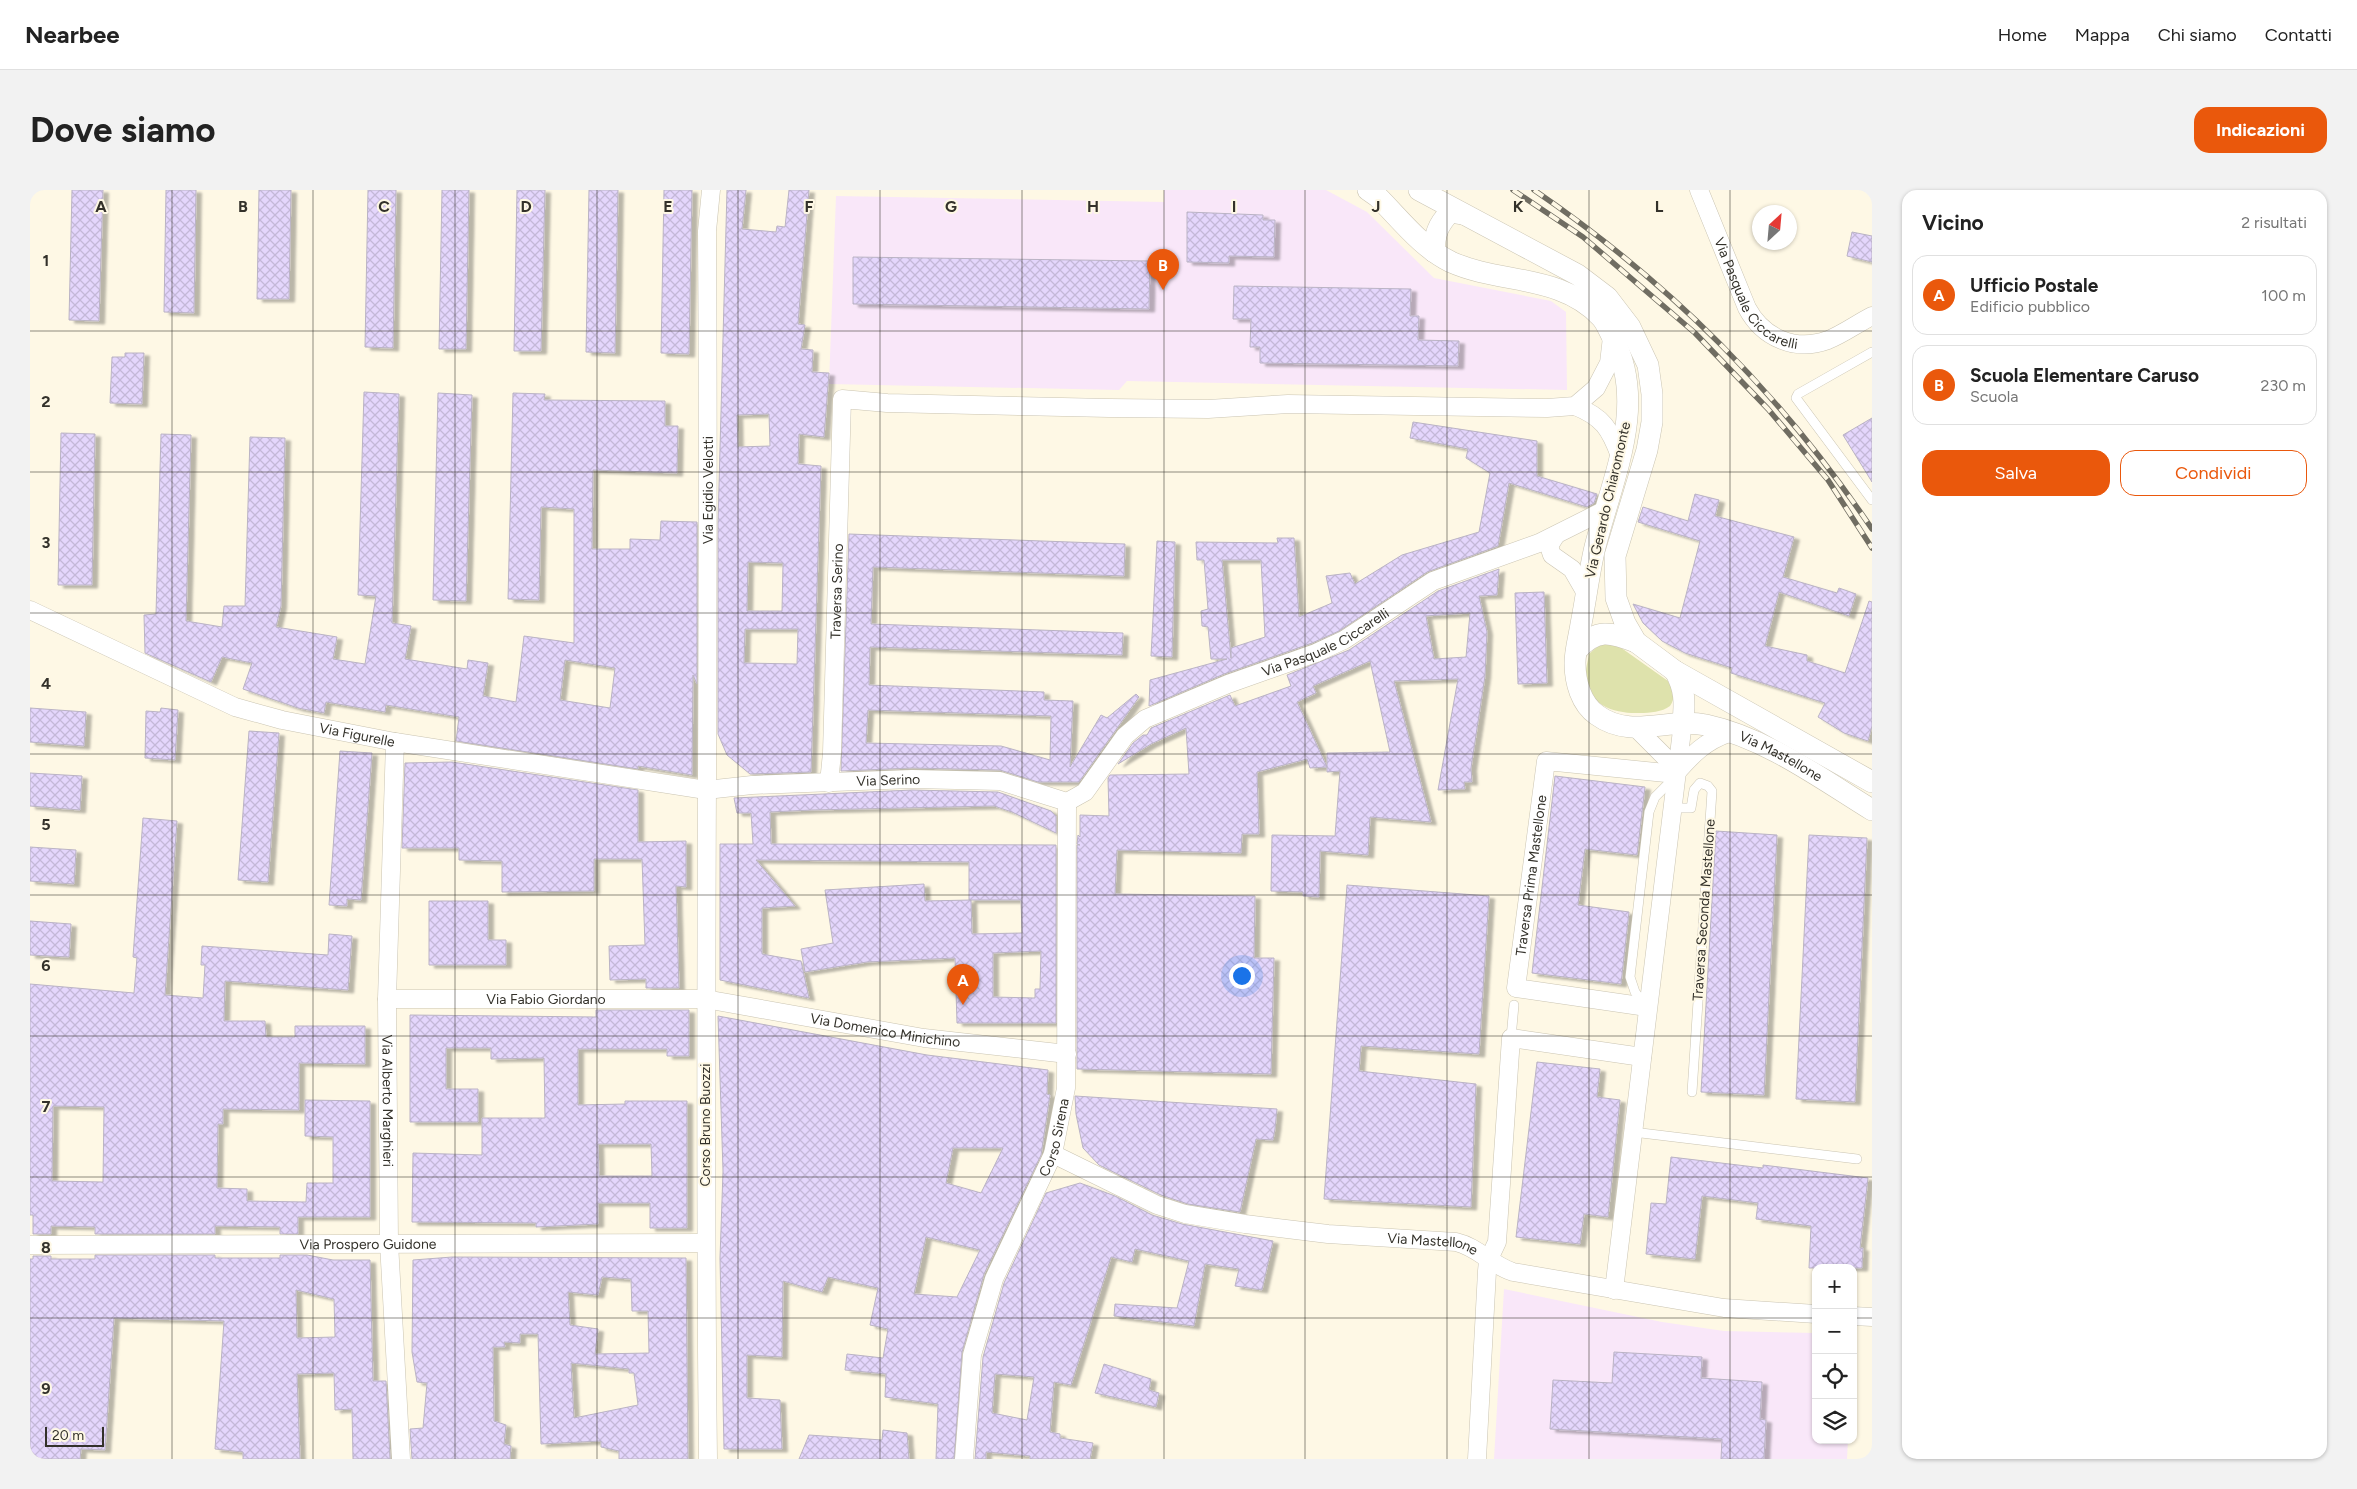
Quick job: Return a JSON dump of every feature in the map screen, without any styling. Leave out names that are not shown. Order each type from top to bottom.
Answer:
[{"type":"street","name":"Via Egidio Velotti","points":[[706,790],[709,490],[707,231],[711,190]]},
{"type":"street","name":"Via Gerardo Chiaromonte","points":[[1368,190],[1378,197],[1434,252],[1452,262],[1538,283],[1572,294],[1602,318],[1620,352],[1630,392],[1627,430],[1594,550],[1586,595],[1575,662],[1580,696],[1596,715],[1615,725],[1637,729],[1683,722]]},
{"type":"street","name":"Via Gerardo Chiaromonte","points":[[1419,190],[1462,214],[1541,253],[1578,275],[1607,297],[1630,327],[1648,365],[1652,394],[1652,422],[1647,450],[1615,556],[1616,598],[1625,623],[1636,642],[1675,671],[1743,710]]},
{"type":"street","name":"Via Pasquale Ciccarelli","points":[[1699,190],[1755,323],[1765,332],[1792,343],[1805,345],[1828,340],[1872,316]]},
{"type":"street","points":[[1434,252],[1436,229],[1450,212],[1462,214]]},
{"type":"street","points":[[1612,337],[1609,363],[1603,377],[1596,388],[1575,406],[1591,412],[1602,421],[1612,435],[1620,456]]},
{"type":"street","name":"Traversa Serino","points":[[829,783],[833,733],[842,399],[887,403],[1208,409],[1288,404],[1547,408],[1575,406]]},
{"type":"street","name":"Via Pasquale Ciccarelli","points":[[1067,802],[1085,792],[1125,736],[1145,720],[1235,682],[1316,653],[1344,640],[1433,581],[1556,535],[1606,510]]},
{"type":"street","points":[[1556,535],[1549,546],[1552,555],[1572,569],[1586,595]]},
{"type":"street","name":"Via Figurelle","points":[[30,610],[235,707],[282,720],[395,742],[706,790]]},
{"type":"street","points":[[1577,650],[1585,641],[1599,635],[1613,633],[1636,642]]},
{"type":"street","points":[[1614,1290],[1683,722],[1685,700],[1683,685],[1675,671]]},
{"type":"street","name":"Via Mastellone","points":[[1743,710],[1872,782]]},
{"type":"street","name":"Via Mastellone","points":[[1683,722],[1707,726],[1754,740],[1872,810]]},
{"type":"street","points":[[1637,729],[1667,759],[1676,775]]},
{"type":"street","points":[[1676,775],[1697,751],[1712,739],[1729,733]]},
{"type":"street","name":"Via Alberto Marghieri","points":[[395,742],[386,999],[389,1243],[401,1459]]},
{"type":"street","name":"Traversa Prima Mastellone","points":[[1647,1007],[1516,988],[1546,761],[1676,775]]},
{"type":"street","name":"Via Serino","points":[[706,790],[752,785],[912,779],[1000,781],[1067,802]]},
{"type":"street","name":"Corso Bruno Buozzi","points":[[706,790],[705,1243],[708,1459]]},
{"type":"street","name":"Corso Sirena","points":[[964,1459],[972,1355],[994,1279],[1053,1154],[1066,1088],[1067,802]]},
{"type":"street","name":"Via Fabio Giordano","points":[[386,999],[705,999]]},
{"type":"street","name":"Via Domenico Minichino","points":[[705,999],[924,1038],[1067,1054]]},
{"type":"street","points":[[1477,1459],[1488,1261],[1497,1242],[1511,1038],[1642,1057]]},
{"type":"street","name":"Via Mastellone","points":[[1053,1154],[1157,1205],[1185,1214],[1245,1224],[1328,1234],[1456,1242],[1471,1245],[1488,1261],[1513,1272],[1724,1308],[1812,1314]]},
{"type":"street","name":"Via Prospero Guidone","points":[[30,1245],[705,1243]]},
{"type":"street","points":[[1857,1316],[1872,1317]]},
{"type":"lane","points":[[1872,352],[1798,394],[1796,398],[1872,500]]},
{"type":"lane","points":[[1647,1007],[1635,992],[1630,977],[1649,812],[1655,797],[1676,775]]},
{"type":"lane","name":"Traversa Seconda Mastellone","points":[[1672,808],[1691,808],[1694,790],[1700,783],[1708,786],[1712,791],[1692,1092]]},
{"type":"lane","points":[[1511,1038],[1514,1005]]},
{"type":"lane","points":[[1633,1132],[1857,1159]]},
{"type":"shaded area","points":[[1164,190],[1326,190],[1367,212],[1434,278],[1551,301],[1566,312],[1567,390],[1127,381],[1119,390],[829,384],[836,196],[1164,202]]},
{"type":"shaded area","points":[[1504,1289],[1662,1322],[1724,1331],[1812,1333],[1812,1444],[1848,1444],[1847,1459],[1494,1459]]},
{"type":"green space","points":[[1603,642],[1620,647],[1668,681],[1673,694],[1670,706],[1656,712],[1631,713],[1613,710],[1597,701],[1591,695],[1588,687],[1586,671],[1589,654]]},
{"type":"building","points":[[72,190],[103,190],[99,321],[69,320]]},
{"type":"building","points":[[166,190],[196,190],[194,313],[164,312]]},
{"type":"building","points":[[259,190],[291,190],[289,299],[257,299]]},
{"type":"building","points":[[368,190],[396,190],[393,348],[365,347]]},
{"type":"building","points":[[442,190],[469,190],[466,349],[439,349]]},
{"type":"building","points":[[517,190],[545,190],[541,351],[514,351]]},
{"type":"building","points":[[589,190],[618,190],[615,353],[586,352]]},
{"type":"building","points":[[664,190],[692,190],[689,354],[661,353]]},
{"type":"building","points":[[727,190],[746,190],[742,229],[776,232],[777,226],[785,227],[789,190],[809,190],[798,324],[805,325],[801,349],[813,350],[812,372],[829,373],[824,437],[799,434],[798,464],[821,466],[811,772],[750,774],[727,755],[718,734],[718,523]],"holes":[[[769,414],[770,446],[738,447],[737,415]],[[748,562],[783,563],[782,611],[747,611]],[[745,629],[798,629],[797,664],[744,663]]]},
{"type":"building","points":[[1187,212],[1263,215],[1263,220],[1275,220],[1274,257],[1229,256],[1229,263],[1187,262]]},
{"type":"building","points":[[1852,232],[1872,236],[1872,262],[1847,256]]},
{"type":"building","points":[[853,257],[1150,261],[1149,309],[853,304]]},
{"type":"building","points":[[1234,286],[1411,289],[1410,316],[1419,316],[1418,340],[1459,341],[1458,366],[1260,363],[1260,347],[1250,347],[1251,319],[1233,319]]},
{"type":"building","points":[[125,353],[144,353],[142,404],[110,403],[112,357],[125,357]]},
{"type":"building","points":[[364,392],[399,394],[392,623],[411,626],[405,659],[467,669],[468,660],[488,663],[483,696],[516,702],[524,636],[574,643],[574,509],[541,507],[539,600],[508,599],[513,393],[545,394],[544,400],[665,401],[665,426],[678,426],[677,473],[593,470],[592,549],[630,549],[630,539],[660,540],[661,521],[697,522],[697,684],[693,675],[692,775],[638,766],[638,769],[456,741],[459,717],[386,705],[385,712],[326,702],[324,713],[298,708],[243,689],[252,663],[222,657],[211,682],[145,653],[144,615],[156,614],[161,434],[191,435],[186,621],[222,627],[224,606],[245,606],[250,437],[285,438],[281,606],[276,627],[337,637],[333,659],[365,664],[376,596],[358,595]],"holes":[[[565,660],[615,668],[610,708],[560,700]]]},
{"type":"building","points":[[438,393],[472,395],[466,601],[433,600]]},
{"type":"building","points":[[1872,418],[1872,482],[1843,435]]},
{"type":"building","points":[[1413,422],[1537,441],[1537,476],[1597,494],[1594,503],[1587,507],[1509,483],[1498,546],[1427,572],[1339,631],[1312,643],[1224,674],[1149,706],[1150,680],[1227,659],[1211,659],[1208,627],[1202,626],[1201,611],[1208,609],[1204,560],[1197,560],[1196,542],[1278,543],[1277,538],[1294,538],[1299,617],[1332,603],[1326,576],[1350,573],[1355,584],[1402,555],[1479,532],[1490,473],[1466,458],[1468,449],[1410,438]],"holes":[[[1222,560],[1261,560],[1265,637],[1231,648],[1231,658]]]},
{"type":"building","points":[[61,433],[95,434],[92,585],[58,585]]},
{"type":"building","points":[[1695,494],[1719,500],[1715,516],[1794,537],[1783,577],[1837,593],[1839,588],[1856,594],[1849,616],[1779,592],[1765,646],[1807,655],[1807,661],[1845,673],[1869,601],[1872,602],[1872,726],[1868,741],[1844,733],[1818,717],[1825,703],[1731,673],[1732,668],[1685,653],[1662,641],[1643,623],[1633,604],[1680,618],[1700,541],[1638,522],[1643,507],[1688,521]]},
{"type":"building","points":[[849,534],[1125,544],[1124,576],[873,567],[871,624],[1123,633],[1122,655],[870,647],[869,685],[1044,692],[1044,700],[1073,701],[1070,767],[1101,715],[1107,718],[1136,694],[1139,697],[1079,782],[1038,782],[1000,770],[912,768],[841,771]],"holes":[[[868,710],[1051,716],[1050,760],[1001,746],[866,743]]]},
{"type":"building","points":[[1157,541],[1175,542],[1172,657],[1151,656]]},
{"type":"building","points":[[1499,569],[1497,595],[1479,596],[1487,632],[1485,676],[1471,768],[1472,782],[1464,782],[1465,789],[1438,790],[1458,679],[1394,681],[1431,822],[1370,817],[1368,855],[1320,851],[1319,897],[1303,896],[1303,892],[1271,891],[1272,835],[1335,836],[1340,771],[1327,772],[1327,767],[1310,768],[1307,759],[1257,772],[1259,834],[1242,834],[1241,853],[1117,850],[1115,894],[1255,896],[1254,958],[1274,958],[1271,1074],[1077,1069],[1077,845],[1080,845],[1077,844],[1078,835],[1080,837],[1080,815],[1109,816],[1108,778],[1110,775],[1189,774],[1186,728],[1151,744],[1118,764],[1133,743],[1143,735],[1147,735],[1151,728],[1230,695],[1235,706],[1291,686],[1287,675],[1349,650],[1438,591]],"holes":[[[1470,613],[1466,657],[1434,659],[1426,616]],[[1370,661],[1390,752],[1327,753],[1327,767],[1297,702],[1316,693],[1313,686]]]},
{"type":"building","points":[[1544,592],[1547,683],[1518,684],[1515,593]]},
{"type":"building","points":[[30,708],[86,712],[84,746],[30,742]]},
{"type":"building","points":[[161,708],[178,710],[175,760],[145,758],[146,711],[160,712]]},
{"type":"building","points":[[249,731],[279,733],[268,882],[238,880]]},
{"type":"building","points":[[340,751],[372,753],[361,900],[347,899],[347,906],[329,905]]},
{"type":"building","points":[[452,762],[638,790],[638,842],[686,841],[686,887],[676,886],[679,988],[646,988],[646,979],[610,980],[609,946],[645,945],[642,859],[594,859],[594,891],[502,892],[502,861],[459,860],[459,848],[402,848],[405,763]]},
{"type":"building","points":[[30,773],[82,776],[80,810],[30,806]]},
{"type":"building","points":[[1555,776],[1645,787],[1637,855],[1585,849],[1578,905],[1629,912],[1621,984],[1532,973]]},
{"type":"building","points":[[912,790],[998,792],[1051,811],[1056,816],[1056,833],[1012,812],[994,806],[770,812],[771,844],[1056,845],[1056,1023],[957,1023],[955,958],[867,962],[805,972],[801,949],[833,943],[825,890],[924,884],[925,901],[971,900],[969,900],[969,862],[756,860],[795,906],[762,908],[762,954],[801,961],[809,998],[720,980],[720,844],[753,844],[751,813],[737,813],[734,798]],"holes":[[[971,900],[1021,900],[1022,933],[972,934]],[[1041,951],[1040,989],[1035,989],[1035,998],[993,997],[993,953]]]},
{"type":"building","points":[[143,818],[177,821],[165,995],[203,998],[205,965],[201,965],[202,946],[328,955],[329,934],[352,936],[348,990],[225,981],[224,1021],[265,1021],[266,1037],[295,1037],[295,1026],[365,1026],[365,1064],[299,1063],[299,1110],[223,1109],[223,1124],[218,1124],[217,1188],[247,1189],[247,1201],[306,1202],[307,1183],[333,1183],[333,1137],[305,1136],[305,1100],[370,1101],[370,1217],[298,1217],[298,1234],[280,1234],[280,1227],[215,1226],[215,1234],[95,1234],[95,1227],[51,1226],[51,1234],[33,1234],[33,1215],[30,1215],[30,984],[134,993],[137,958],[133,957]],"holes":[[[53,1106],[104,1107],[103,1182],[52,1181]]]},
{"type":"building","points":[[1716,831],[1777,835],[1764,1095],[1701,1092]]},
{"type":"building","points":[[1809,835],[1867,838],[1855,1102],[1796,1099]]},
{"type":"building","points":[[30,847],[76,850],[74,884],[30,881]]},
{"type":"building","points":[[1347,885],[1489,896],[1479,1054],[1361,1046],[1359,1071],[1476,1084],[1471,1207],[1324,1199]]},
{"type":"building","points":[[429,901],[488,901],[488,940],[506,940],[506,965],[429,965]]},
{"type":"building","points":[[30,921],[71,924],[69,957],[30,955]]},
{"type":"building","points":[[596,1010],[689,1010],[689,1056],[667,1056],[667,1049],[578,1049],[578,1105],[625,1104],[625,1101],[687,1101],[687,1228],[650,1228],[650,1203],[598,1203],[598,1224],[536,1227],[536,1223],[412,1222],[413,1153],[482,1155],[482,1118],[545,1118],[544,1058],[491,1059],[491,1048],[446,1048],[446,1089],[478,1089],[478,1122],[410,1122],[410,1015],[596,1017]],"holes":[[[598,1144],[651,1144],[652,1176],[599,1176]]]},
{"type":"building","points":[[718,1016],[927,1055],[1048,1070],[1047,1094],[1050,1095],[1041,1155],[984,1274],[962,1352],[954,1459],[936,1459],[938,1404],[885,1397],[886,1374],[845,1370],[847,1354],[883,1358],[888,1329],[870,1325],[878,1288],[828,1277],[822,1292],[783,1281],[782,1357],[747,1355],[747,1398],[780,1400],[782,1449],[724,1449],[720,1258],[723,1171]],"holes":[[[953,1148],[1003,1148],[981,1193],[946,1183]],[[926,1237],[980,1250],[957,1297],[914,1294]]]},
{"type":"building","points":[[1537,1062],[1600,1069],[1597,1097],[1620,1100],[1608,1217],[1584,1214],[1580,1244],[1516,1237]]},
{"type":"building","points":[[1075,1096],[1277,1109],[1273,1140],[1256,1139],[1240,1212],[1188,1204],[1161,1195],[1099,1165],[1083,1148],[1076,1114]]},
{"type":"building","points":[[1671,1157],[1763,1168],[1763,1165],[1868,1178],[1860,1248],[1863,1248],[1862,1268],[1857,1268],[1857,1264],[1812,1264],[1812,1268],[1809,1268],[1811,1226],[1756,1219],[1758,1203],[1702,1196],[1695,1259],[1646,1254],[1651,1203],[1666,1204]]},
{"type":"building","points":[[1080,1183],[1115,1196],[1152,1215],[1182,1224],[1273,1241],[1262,1290],[1235,1286],[1239,1269],[1205,1264],[1194,1326],[1114,1316],[1115,1304],[1177,1308],[1189,1261],[1135,1249],[1132,1262],[1111,1257],[1071,1385],[1054,1382],[1050,1432],[1060,1434],[1060,1438],[1093,1443],[1090,1459],[1030,1459],[1030,1456],[986,1452],[986,1459],[975,1459],[983,1357],[1004,1283],[1046,1193]],"holes":[[[995,1374],[1034,1377],[1027,1420],[992,1413]]]},
{"type":"building","points":[[95,1255],[215,1255],[215,1258],[280,1258],[280,1255],[307,1255],[333,1260],[370,1260],[373,1381],[386,1381],[390,1459],[353,1459],[352,1409],[335,1410],[334,1373],[297,1374],[300,1459],[243,1459],[243,1452],[215,1449],[224,1321],[114,1318],[105,1450],[81,1449],[80,1459],[30,1459],[30,1259],[33,1259],[33,1256],[51,1256],[51,1259],[95,1259]],"holes":[[[296,1290],[334,1299],[335,1337],[297,1338]]]},
{"type":"building","points":[[452,1257],[686,1258],[688,1459],[619,1459],[619,1451],[601,1447],[601,1441],[541,1444],[538,1334],[520,1334],[520,1343],[504,1342],[505,1347],[493,1347],[494,1421],[506,1425],[504,1444],[511,1446],[510,1459],[412,1459],[410,1429],[423,1428],[427,1383],[417,1382],[412,1352],[413,1260]],"holes":[[[602,1277],[631,1279],[632,1311],[648,1311],[649,1353],[595,1354],[598,1329],[570,1325],[568,1292],[598,1295]],[[571,1363],[629,1369],[629,1373],[634,1373],[638,1405],[574,1418]]]},
{"type":"building","points":[[1614,1352],[1702,1357],[1701,1378],[1762,1382],[1760,1419],[1766,1420],[1764,1459],[1721,1459],[1722,1439],[1550,1429],[1553,1380],[1612,1383]]},
{"type":"building","points":[[1104,1364],[1151,1379],[1149,1390],[1159,1393],[1156,1407],[1095,1393]]},
{"type":"building","points":[[883,1430],[907,1433],[909,1459],[799,1459],[809,1435],[882,1440]]},
{"type":"railway","points":[[1513,190],[1583,237],[1695,333],[1768,409],[1828,480],[1872,548]]},
{"type":"railway","points":[[1534,190],[1631,263],[1720,343],[1800,432],[1837,479],[1872,529]]},
{"type":"place","name":"Scuola Elementare Caruso","points":[[1163,290]]},
{"type":"place","name":"Ufficio Postale","points":[[963,1005]]}]
